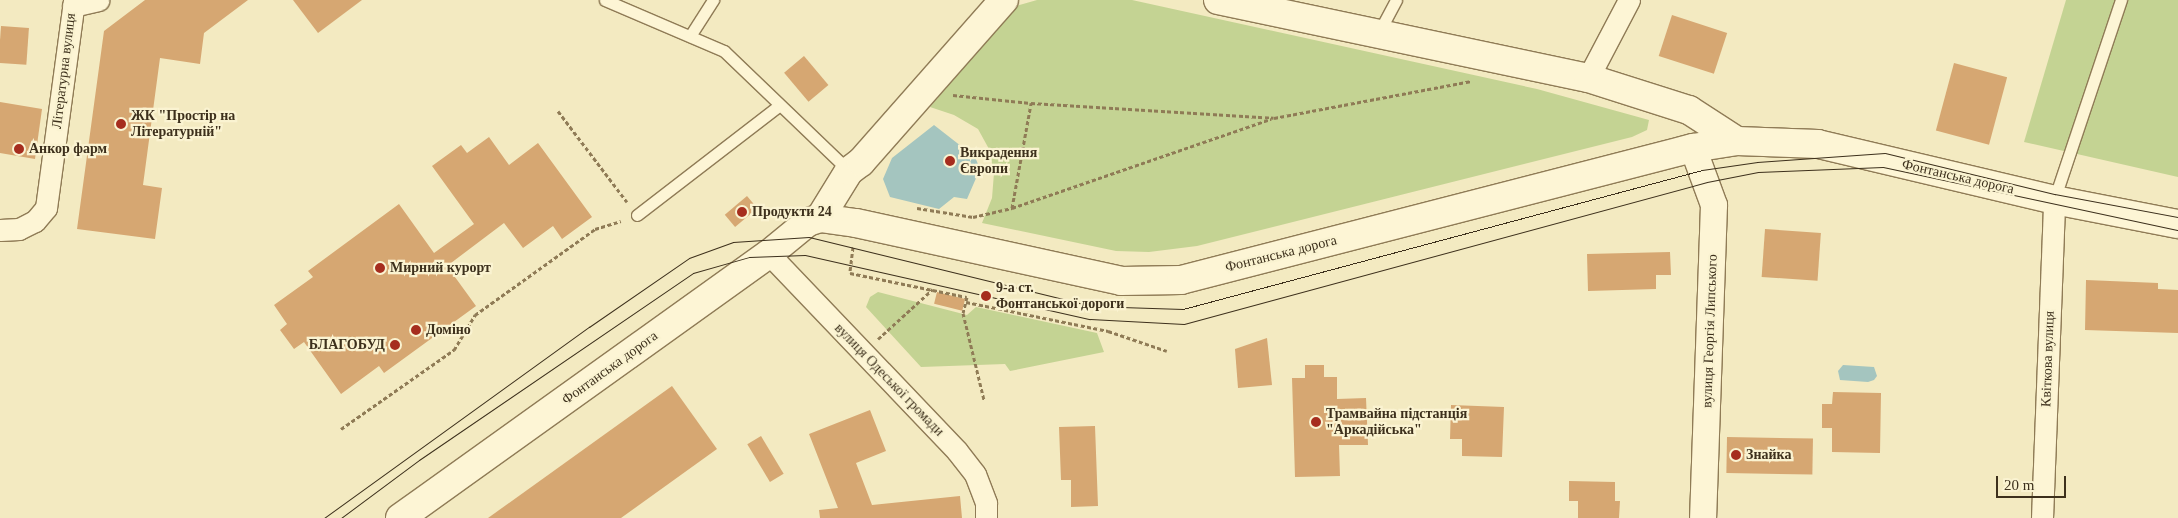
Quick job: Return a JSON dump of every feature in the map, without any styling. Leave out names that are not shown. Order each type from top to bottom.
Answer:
[{"type":"main road","name":"Фонтанська дорога","points":[[820,218],[849,172],[861,162],[1004,0]]},
{"type":"main road","points":[[1218,0],[1378,32],[1588,78],[1689,110],[1737,141]]},
{"type":"main road","points":[[1665,155],[1683,130],[1689,110]]},
{"type":"main road","name":"Фонтанська дорога","points":[[407,516],[769,254],[808,222],[820,218],[856,223],[1121,281],[1181,280],[1693,148],[1737,141],[1818,144],[2054,200],[2178,224]]},
{"type":"street","points":[[73,3],[98,0]]},
{"type":"street","points":[[1588,78],[1629,0]]},
{"type":"street","name":"Літературна вулиця","points":[[0,230],[19,230],[35,221],[46,208],[73,3]]},
{"type":"street","name":"вулиця Георгія Липського","points":[[1693,148],[1714,205],[1703,518]]},
{"type":"street","name":"Квіткова вулиця","points":[[2042,518],[2054,200]]},
{"type":"street","name":"вулиця Одеської громади","points":[[769,254],[957,451],[975,474],[986,503],[986,518]]},
{"type":"lane","points":[[605,0],[724,51],[849,172]]},
{"type":"lane","points":[[690,36],[713,0]]},
{"type":"lane","points":[[1378,32],[1396,0]]},
{"type":"lane","points":[[2054,200],[2121,0]]},
{"type":"lane","points":[[638,215],[780,105]]},
{"type":"path","points":[[908,207],[973,217],[1012,208],[1274,118],[1451,86],[1474,80]]},
{"type":"path","points":[[947,94],[1031,103],[1274,118]]},
{"type":"path","points":[[1012,208],[1031,103]]},
{"type":"path","points":[[341,428],[454,350],[475,315],[595,229],[638,215],[558,111]]},
{"type":"path","points":[[856,223],[850,273],[967,297],[963,313],[984,400]]},
{"type":"path","points":[[863,352],[933,289]]},
{"type":"path","points":[[966,302],[1108,331],[1167,351]]},
{"type":"green space","points":[[1037,0],[1132,0],[1537,89],[1649,120],[1647,130],[1632,137],[1197,246],[1149,252],[1116,251],[982,223],[992,198],[994,173],[989,149],[978,129],[954,115],[930,107],[1016,6]]},
{"type":"green space","points":[[2066,0],[2178,0],[2178,177],[2024,142]]},
{"type":"green space","points":[[878,292],[967,315],[976,307],[1097,333],[1104,352],[1010,371],[1005,364],[921,367],[866,307],[870,297]]},
{"type":"water","points":[[934,125],[975,157],[980,169],[967,199],[954,197],[939,209],[890,197],[883,179],[892,158]]},
{"type":"water","points":[[1843,365],[1874,367],[1877,376],[1874,380],[1868,382],[1840,380],[1838,371]]},
{"type":"building","name":"ЖК \"Простір на Літературній\"","points":[[145,0],[248,0],[204,33],[200,64],[160,58],[143,185],[162,188],[155,239],[77,229],[104,31]]},
{"type":"building","points":[[293,0],[362,0],[318,33]]},
{"type":"building","points":[[1672,15],[1727,33],[1714,74],[1659,56]]},
{"type":"building","points":[[1,26],[29,28],[26,65],[0,63]]},
{"type":"building","points":[[804,56],[828,85],[809,102],[784,73]]},
{"type":"building","points":[[1954,63],[2007,77],[1989,145],[1936,131]]},
{"type":"building","points":[[0,102],[42,109],[35,159],[0,153]]},
{"type":"building","name":"Мирний курорт","points":[[489,137],[509,165],[538,143],[592,217],[562,239],[553,226],[523,248],[504,223],[447,266],[476,306],[384,373],[379,366],[341,394],[304,342],[294,349],[280,330],[287,324],[274,305],[313,277],[308,271],[399,204],[434,253],[474,224],[432,166],[461,145],[467,153]]},
{"type":"building","name":"Продукти 24","points":[[747,196],[757,208],[735,227],[725,215]]},
{"type":"building","points":[[1765,229],[1821,233],[1818,281],[1762,277]]},
{"type":"building","points":[[1670,252],[1671,275],[1656,275],[1656,289],[1588,291],[1587,254]]},
{"type":"building","points":[[2086,280],[2158,283],[2158,289],[2178,290],[2178,333],[2085,330]]},
{"type":"building","points":[[937,292],[965,299],[962,311],[934,304]]},
{"type":"building","points":[[1267,338],[1272,385],[1238,388],[1235,349]]},
{"type":"building","name":"Трамвайна підстанція \"Аркадійська\"","points":[[1305,365],[1324,365],[1324,377],[1337,377],[1337,399],[1366,398],[1368,445],[1339,445],[1340,476],[1295,477],[1292,378],[1305,378]]},
{"type":"building","points":[[672,386],[717,449],[621,518],[488,518]]},
{"type":"building","points":[[1833,392],[1881,393],[1880,453],[1832,452],[1832,428],[1822,428],[1822,404],[1832,404]]},
{"type":"building","points":[[1451,405],[1504,407],[1502,457],[1462,456],[1462,439],[1450,439]]},
{"type":"building","points":[[870,410],[886,451],[856,463],[872,505],[960,496],[962,518],[820,518],[819,510],[838,508],[809,434]]},
{"type":"building","points":[[1095,426],[1098,506],[1071,507],[1071,480],[1061,480],[1059,427]]},
{"type":"building","points":[[761,436],[784,474],[770,482],[747,444]]},
{"type":"building","points":[[1727,437],[1813,439],[1812,474],[1726,473]]},
{"type":"building","points":[[1569,481],[1615,482],[1615,501],[1620,501],[1619,518],[1578,518],[1578,501],[1569,501]]},
{"type":"tram line","points":[[324,518],[589,327],[689,258],[733,242],[809,237],[1093,306],[1183,309],[1702,170],[1757,162],[1885,153],[2055,194],[2178,217]]},
{"type":"tram line","points":[[341,518],[419,460],[693,273],[749,257],[805,255],[1090,319],[1184,324],[1707,182],[1758,172],[1883,167],[2178,230]]},
{"type":"place","name":"ЖК \"Простір на Літературній\"","points":[[121,124]]},
{"type":"place","name":"Анкор фарм","points":[[19,149]]},
{"type":"place","name":"Викрадення Європи","points":[[950,161]]},
{"type":"place","name":"Продукти 24","points":[[742,212]]},
{"type":"place","name":"Мирний курорт","points":[[380,268]]},
{"type":"place","name":"9-а ст. Фонтанської дороги","points":[[986,296]]},
{"type":"place","name":"Доміно","points":[[416,330]]},
{"type":"place","name":"БЛАГОБУД","points":[[395,345]]},
{"type":"place","name":"Трамвайна підстанція \"Аркадійська\"","points":[[1316,422]]},
{"type":"place","name":"Знайка","points":[[1736,455]]}]
